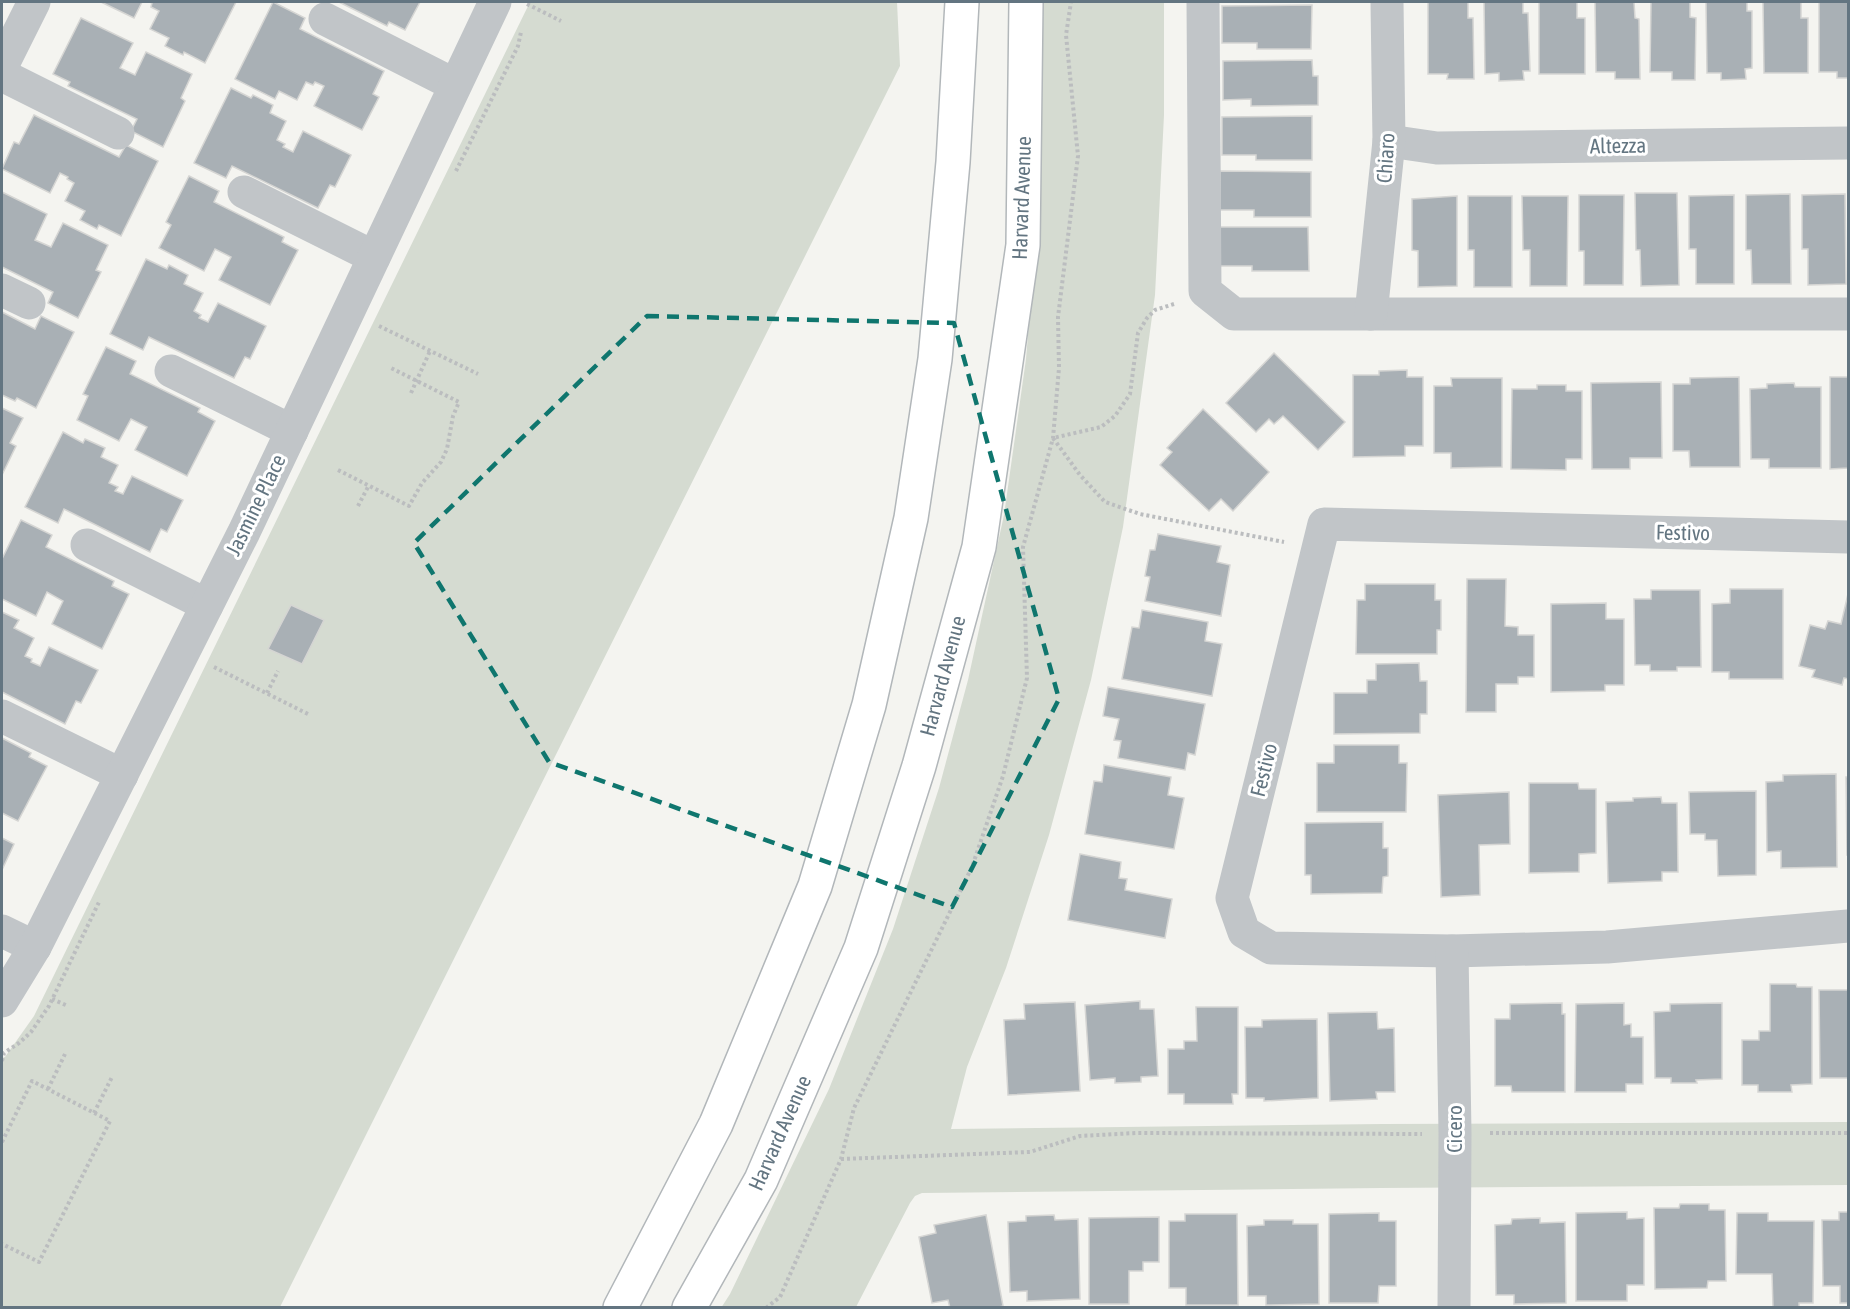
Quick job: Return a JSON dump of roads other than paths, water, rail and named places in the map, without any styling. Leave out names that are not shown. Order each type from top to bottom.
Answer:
[{"type":"main road","points":[[620,1308],[721,1113],[814,886],[869,705],[911,518],[935,359],[953,162],[962,2]]},
{"type":"main road","name":"Harvard Avenue","points":[[689,1308],[761,1179],[861,948],[919,766],[979,547],[1023,244],[1026,2]]},
{"type":"street","points":[[2,66],[34,2]]},
{"type":"street","name":"Jasmine Place","points":[[2,1001],[35,947],[207,605],[455,85],[509,2]]},
{"type":"street","points":[[1203,2],[1205,291],[1234,314],[1848,314]]},
{"type":"street","name":"Chiaro","points":[[1371,314],[1389,141],[1387,2]]},
{"type":"street","points":[[325,19],[455,85]]},
{"type":"street","points":[[2,75],[118,133]]},
{"type":"street","name":"Altezza","points":[[1389,141],[1437,148],[1848,143]]},
{"type":"street","points":[[244,192],[374,257]]},
{"type":"street","points":[[171,371],[292,430]]},
{"type":"street","name":"Festivo","points":[[1848,537],[1324,524],[1232,898],[1244,932],[1271,948],[1452,951],[1606,947],[1848,926]]},
{"type":"street","points":[[87,545],[207,605]]},
{"type":"street","points":[[2,716],[122,775]]},
{"type":"street","points":[[2,931],[35,947]]},
{"type":"street","name":"Cicero","points":[[1452,951],[1455,1133],[1454,1308]]}]
